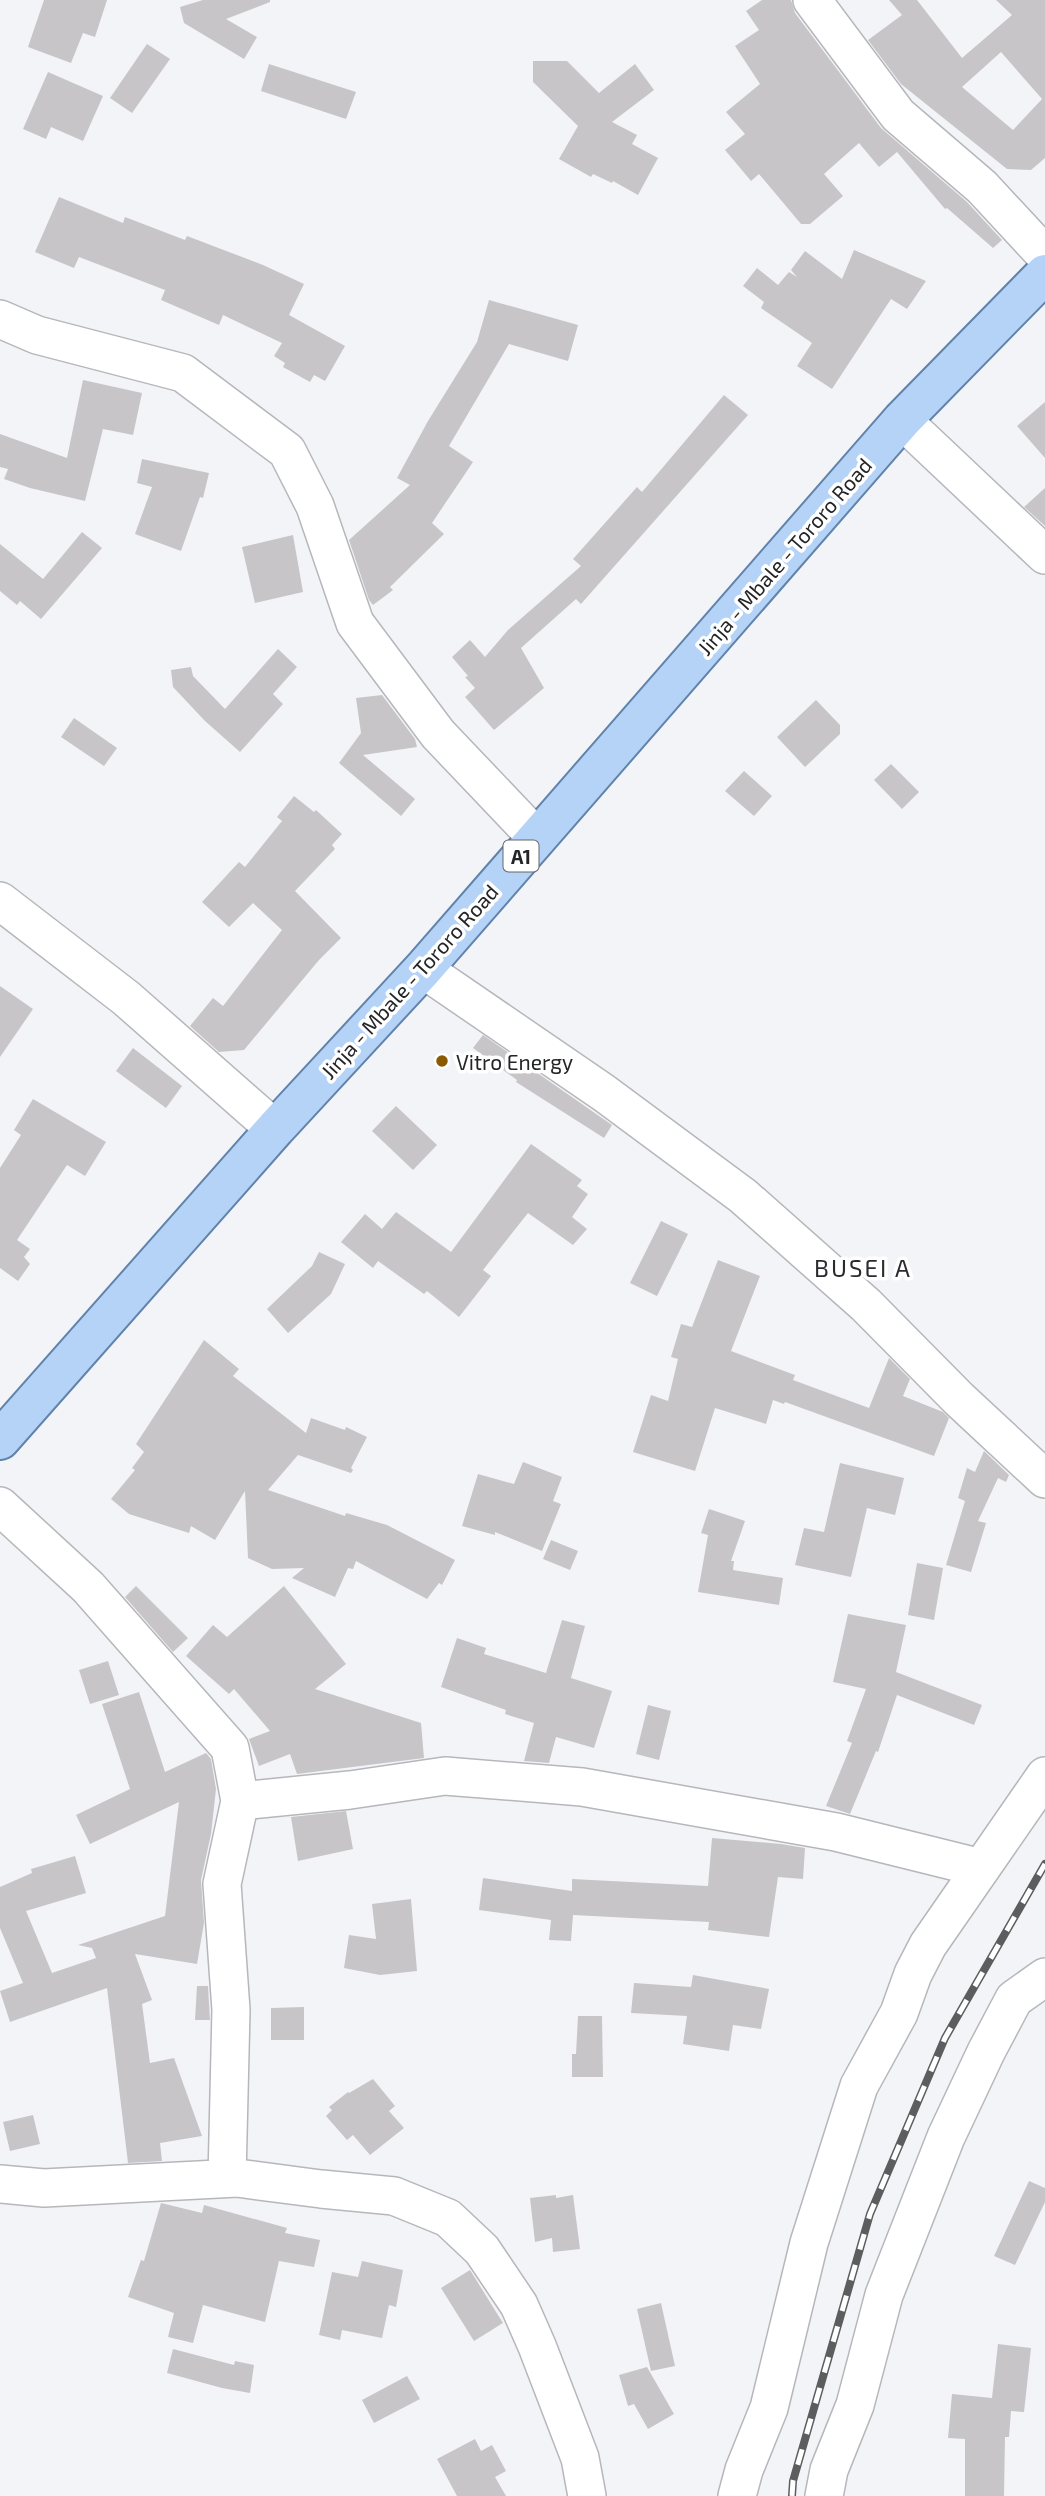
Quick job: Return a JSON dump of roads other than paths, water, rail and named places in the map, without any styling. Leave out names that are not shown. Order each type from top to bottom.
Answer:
[{"type":"main road","name":"Jinja - Mbale - Tororo Road","points":[[0,1440],[275,1129],[423,969],[902,420],[1045,274]]},
{"type":"street","points":[[812,0],[898,115],[982,187],[1045,255]]},
{"type":"street","points":[[0,319],[37,335],[183,373],[287,451],[315,506],[355,623],[438,734],[537,838]]},
{"type":"street","points":[[902,420],[1045,555]]},
{"type":"street","points":[[0,901],[127,998],[275,1129]]},
{"type":"street","points":[[423,969],[604,1093],[743,1196],[866,1305],[1045,1479]]},
{"type":"street","points":[[0,1506],[88,1587],[230,1748],[240,1801],[222,1884],[231,2010],[227,2178]]},
{"type":"street","points":[[240,1801],[350,1790],[446,1776],[582,1787],[836,1832],[981,1868]]},
{"type":"street","points":[[737,2496],[744,2470],[769,2408],[809,2243],[859,2086],[899,2013],[913,1974],[928,1945],[1045,1776]]},
{"type":"street","points":[[824,2496],[829,2470],[855,2405],[884,2295],[946,2137],[1014,1999],[1045,1977]]},
{"type":"street","points":[[0,2184],[44,2188],[227,2178],[394,2196],[448,2218],[482,2250],[519,2305],[580,2458],[587,2496]]},
{"type":"railway","points":[[792,2496],[793,2481],[870,2214],[945,2038],[1045,1864]]},
{"type":"place","name":"Vitro Energy","points":[[442,1061]]},
{"type":"district","name":"BUSEI A","points":[[863,1267]]}]
